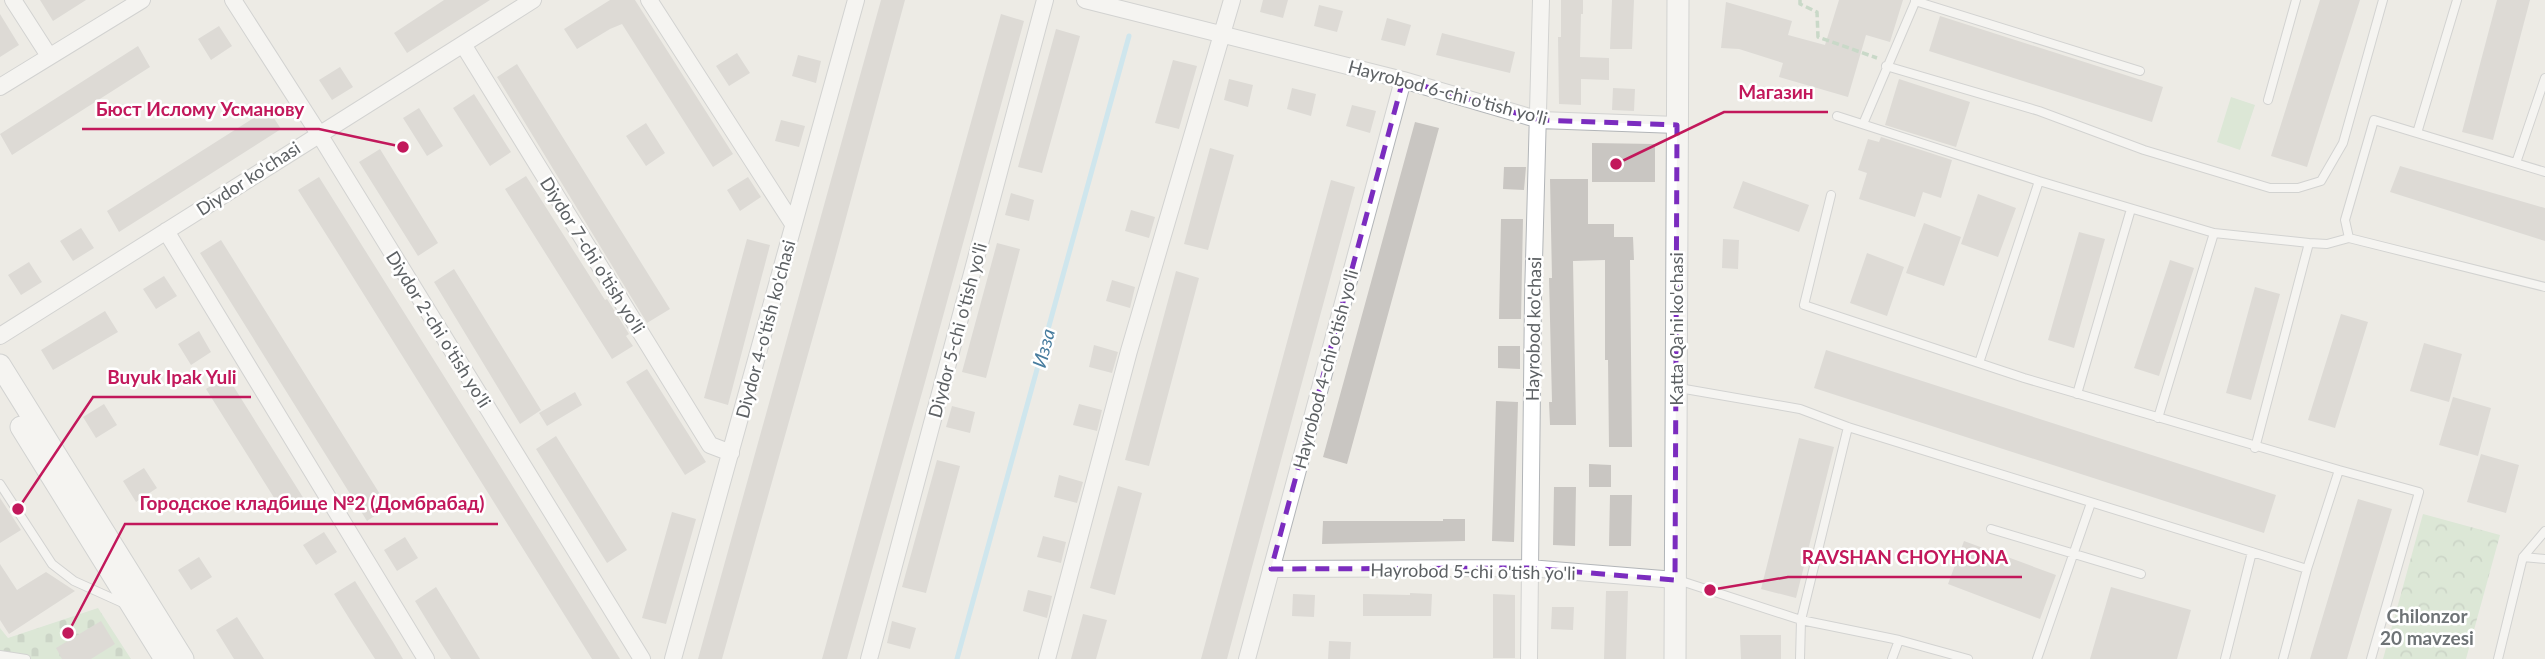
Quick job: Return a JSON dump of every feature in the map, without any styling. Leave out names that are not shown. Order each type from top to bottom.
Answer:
[{"type":"main road","name":"Katta Qa'ni ko'chasi","points":[[1675,659],[1678,0]]},
{"type":"main road","points":[[0,365],[183,659]]},
{"type":"main road","points":[[0,392],[165,659]]},
{"type":"street","points":[[13,0],[49,56]]},
{"type":"street","points":[[0,87],[142,0]]},
{"type":"street","name":"Diydor 2-chi o'tish yo'li","points":[[233,0],[319,134],[642,659]]},
{"type":"street","name":"Diydor ko'chasi","points":[[0,337],[533,0]]},
{"type":"street","points":[[649,0],[793,224]]},
{"type":"street","name":"Diydor 4-o'tish ko'chasi","points":[[673,659],[856,0]]},
{"type":"street","name":"Diydor 5-chi o'tish yo'li","points":[[869,659],[1045,0]]},
{"type":"street","points":[[1085,0],[1223,35]]},
{"type":"street","points":[[1046,659],[1129,351],[1233,0]]},
{"type":"street","name":"Hayrobod ko'chasi","points":[[1529,659],[1533,298],[1540,120],[1541,0]]},
{"type":"street","name":"Hayrobod 6-chi o'tish yo'li","points":[[1223,35],[1403,80],[1540,120],[1677,125]]},
{"type":"street","name":"Diydor 7-chi o'tish yo'li","points":[[464,46],[710,445],[731,453]]},
{"type":"street","name":"Hayrobod 4-chi o'tish yo'li","points":[[1247,659],[1403,80]]},
{"type":"street","points":[[166,231],[426,659]]},
{"type":"street","name":"Hayrobod 5-chi o'tish yo'li","points":[[1271,569],[1530,568],[1675,580]]},
{"type":"lane","points":[[2268,100],[2296,0]]},
{"type":"lane","points":[[1888,64],[2039,111],[2144,150],[2232,177],[2270,188],[2298,188],[2321,181],[2343,143],[2383,0]]},
{"type":"lane","points":[[2417,133],[2457,0]]},
{"type":"lane","points":[[1863,124],[1915,1],[2140,71]]},
{"type":"lane","points":[[2516,163],[2545,78]]},
{"type":"lane","points":[[1837,116],[2039,181],[2214,233],[2327,244],[2349,238],[2545,287]]},
{"type":"lane","points":[[2349,238],[2344,220],[2374,120],[2545,172]]},
{"type":"lane","points":[[1979,363],[2039,181]]},
{"type":"lane","points":[[1831,195],[1804,305],[2077,394],[2419,492],[2371,659]]},
{"type":"lane","points":[[2077,394],[2131,209]]},
{"type":"lane","points":[[2158,418],[2214,233]]},
{"type":"lane","points":[[2255,447],[2309,243]]},
{"type":"lane","points":[[1676,387],[1800,409],[2307,569]]},
{"type":"lane","points":[[1800,659],[1801,620],[1848,426]]},
{"type":"lane","points":[[2283,659],[2307,569],[2339,470]]},
{"type":"lane","points":[[0,484],[52,564],[74,581],[100,595],[132,607]]},
{"type":"lane","points":[[2037,659],[2091,503]]},
{"type":"lane","points":[[1991,528],[2141,574]]},
{"type":"lane","points":[[2498,659],[2523,557],[2545,531]]},
{"type":"lane","points":[[2225,659],[2252,552]]},
{"type":"lane","points":[[2523,557],[2545,559]]},
{"type":"lane","points":[[1675,580],[1801,620],[1899,640],[1968,659]]},
{"type":"lane","points":[[1892,659],[1899,640]]},
{"type":"lane","points":[[0,655],[26,659]]},
{"type":"path","points":[[1800,0],[1800,4],[1817,12],[1818,37],[1888,64]]},
{"type":"highlighted area","points":[[1403,80],[1540,120],[1677,125],[1675,580],[1529,568],[1271,569]]},
{"type":"green space","points":[[2231,97],[2255,105],[2240,150],[2217,142]]},
{"type":"green space","points":[[2423,514],[2500,535],[2466,659],[2383,659]]},
{"type":"green space","points":[[98,608],[131,659],[0,659],[0,628],[8,638]]},
{"type":"building","points":[[40,0],[86,0],[53,21]]},
{"type":"building","points":[[444,0],[490,0],[407,53],[394,33]]},
{"type":"building","points":[[610,0],[635,0],[733,154],[713,167],[622,24],[577,49],[564,29]]},
{"type":"building","points":[[881,0],[905,0],[834,262],[722,659],[698,659]]},
{"type":"building","points":[[1263,0],[1288,0],[1283,18],[1260,12]]},
{"type":"building","points":[[1561,0],[1583,0],[1580,57],[1609,58],[1609,80],[1581,79],[1581,105],[1559,104],[1558,37],[1561,37]]},
{"type":"building","points":[[1612,0],[1634,0],[1632,49],[1610,49]]},
{"type":"building","points":[[1839,0],[1903,0],[1890,42],[1866,35],[1848,97],[1779,77],[1783,63],[1739,49],[1721,48],[1726,2],[1792,21],[1788,35],[1825,45]]},
{"type":"building","points":[[2320,0],[2360,0],[2307,167],[2271,156]]},
{"type":"building","points":[[2497,0],[2530,0],[2493,140],[2462,132]]},
{"type":"building","points":[[1319,5],[1343,11],[1337,32],[1314,26]]},
{"type":"building","points":[[0,14],[19,45],[0,57]]},
{"type":"building","points":[[1001,14],[1024,21],[925,382],[847,659],[822,659]]},
{"type":"building","points":[[1940,16],[2163,87],[2152,122],[1929,51]]},
{"type":"building","points":[[1387,18],[1411,25],[1405,46],[1381,40]]},
{"type":"building","points":[[219,26],[232,46],[211,60],[198,39]]},
{"type":"building","points":[[1056,29],[1080,36],[1042,173],[1018,167]]},
{"type":"building","points":[[1442,33],[1515,52],[1510,73],[1436,55]]},
{"type":"building","points":[[138,46],[150,67],[12,155],[0,134]]},
{"type":"building","points":[[737,53],[750,73],[729,86],[716,66]]},
{"type":"building","points":[[798,55],[821,61],[816,83],[792,76]]},
{"type":"building","points":[[1173,60],[1197,66],[1179,129],[1155,123]]},
{"type":"building","points":[[517,64],[670,309],[647,323],[497,77]]},
{"type":"building","points":[[340,67],[353,87],[332,100],[319,80]]},
{"type":"building","points":[[1229,79],[1253,85],[1248,107],[1224,100]]},
{"type":"building","points":[[1899,79],[1970,102],[1956,147],[1885,125]]},
{"type":"building","points":[[1292,88],[1316,94],[1311,116],[1287,109]]},
{"type":"building","points":[[1613,88],[1635,89],[1634,111],[1612,110]]},
{"type":"building","points":[[474,94],[511,152],[490,166],[453,108]]},
{"type":"building","points":[[1352,105],[1376,111],[1370,133],[1346,126]]},
{"type":"building","points":[[419,108],[443,146],[427,156],[403,118]]},
{"type":"building","points":[[268,109],[281,129],[119,232],[107,211]]},
{"type":"building","points":[[781,120],[805,126],[799,147],[775,141]]},
{"type":"building","points":[[1415,122],[1439,128],[1347,464],[1323,457]]},
{"type":"building","points":[[646,123],[665,153],[646,166],[626,136]]},
{"type":"building","points":[[1881,137],[1952,160],[1941,198],[1923,192],[1915,217],[1859,199],[1867,173],[1858,170],[1868,139],[1879,142]]},
{"type":"building","points":[[1592,143],[1655,144],[1655,182],[1592,182]]},
{"type":"building","points":[[1210,148],[1234,155],[1208,250],[1184,244]]},
{"type":"building","points":[[380,149],[438,243],[418,256],[359,162]]},
{"type":"building","points":[[2400,166],[2545,208],[2545,241],[2390,192]]},
{"type":"building","points":[[1504,167],[1526,167],[1524,190],[1503,189]]},
{"type":"building","points":[[526,176],[629,334],[626,336],[633,346],[612,359],[505,189]]},
{"type":"building","points":[[319,177],[620,659],[592,659],[298,190]]},
{"type":"building","points":[[748,177],[761,197],[740,211],[727,190]]},
{"type":"building","points":[[1550,179],[1588,179],[1588,224],[1614,224],[1614,237],[1633,237],[1634,260],[1630,260],[1632,447],[1609,447],[1608,360],[1605,360],[1605,260],[1573,261],[1576,425],[1550,425]]},
{"type":"building","points":[[1331,180],[1355,187],[1227,659],[1201,659]]},
{"type":"building","points":[[1743,181],[1809,205],[1799,232],[1733,208]]},
{"type":"building","points":[[1011,193],[1034,200],[1029,221],[1005,215]]},
{"type":"building","points":[[1978,194],[2016,208],[1998,257],[1961,244]]},
{"type":"building","points":[[1131,210],[1155,217],[1149,238],[1125,231]]},
{"type":"building","points":[[1501,219],[1523,219],[1521,319],[1499,319]]},
{"type":"building","points":[[1924,223],[1961,237],[1944,286],[1906,273]]},
{"type":"building","points":[[81,228],[94,248],[73,261],[60,241]]},
{"type":"building","points":[[2079,232],[2105,239],[2074,348],[2048,340]]},
{"type":"building","points":[[747,239],[770,245],[728,405],[704,398]]},
{"type":"building","points":[[1723,239],[1739,240],[1738,269],[1722,268]]},
{"type":"building","points":[[221,240],[388,507],[367,521],[200,253]]},
{"type":"building","points":[[997,243],[1020,249],[986,378],[962,372]]},
{"type":"building","points":[[1867,253],[1904,267],[1887,316],[1850,303]]},
{"type":"building","points":[[2170,260],[2194,268],[2159,376],[2134,368]]},
{"type":"building","points":[[29,262],[42,282],[21,295],[8,275]]},
{"type":"building","points":[[454,269],[541,410],[520,424],[434,282]]},
{"type":"building","points":[[1176,271],[1199,278],[1149,466],[1125,460]]},
{"type":"building","points":[[164,276],[177,296],[156,309],[143,289]]},
{"type":"building","points":[[1112,280],[1135,287],[1130,308],[1106,301]]},
{"type":"building","points":[[2255,287],[2280,294],[2251,400],[2226,393]]},
{"type":"building","points":[[105,311],[118,332],[53,370],[41,350]]},
{"type":"building","points":[[2341,314],[2368,322],[2335,428],[2308,420]]},
{"type":"building","points":[[199,331],[211,352],[191,365],[178,344]]},
{"type":"building","points":[[2424,343],[2462,354],[2449,402],[2410,391]]},
{"type":"building","points":[[1094,345],[1118,352],[1112,373],[1089,367]]},
{"type":"building","points":[[1498,346],[1520,346],[1520,369],[1498,368]]},
{"type":"building","points":[[1826,350],[2276,495],[2264,533],[1814,388]]},
{"type":"building","points":[[647,369],[706,462],[685,475],[626,382]]},
{"type":"building","points":[[227,376],[304,499],[283,512],[206,389]]},
{"type":"building","points":[[575,392],[582,405],[547,426],[539,413]]},
{"type":"building","points":[[2453,397],[2491,408],[2478,456],[2439,445]]},
{"type":"building","points":[[1496,401],[1518,402],[1514,542],[1492,541]]},
{"type":"building","points":[[104,404],[117,425],[96,438],[83,417]]},
{"type":"building","points":[[1079,404],[1102,410],[1097,431],[1073,425]]},
{"type":"building","points":[[952,406],[975,412],[970,433],[946,427]]},
{"type":"building","points":[[556,436],[627,550],[607,563],[536,449]]},
{"type":"building","points":[[1799,438],[1834,447],[1796,598],[1761,589]]},
{"type":"building","points":[[2481,454],[2519,465],[2506,513],[2467,502]]},
{"type":"building","points":[[937,460],[960,466],[926,593],[902,587]]},
{"type":"building","points":[[1589,464],[1611,465],[1611,487],[1589,487]]},
{"type":"building","points":[[144,468],[157,488],[136,502],[123,481]]},
{"type":"building","points":[[1059,475],[1083,482],[1077,503],[1054,497]]},
{"type":"building","points":[[1118,486],[1142,493],[1115,595],[1090,588]]},
{"type":"building","points":[[1554,487],[1576,487],[1575,546],[1553,545]]},
{"type":"building","points":[[1610,495],[1632,495],[1631,546],[1609,546]]},
{"type":"building","points":[[0,498],[21,530],[0,543]]},
{"type":"building","points":[[2358,499],[2392,509],[2347,659],[2310,659]]},
{"type":"building","points":[[672,512],[696,519],[666,624],[642,618]]},
{"type":"building","points":[[1465,519],[1465,541],[1322,544],[1323,521]]},
{"type":"building","points":[[324,532],[337,552],[316,565],[303,545]]},
{"type":"building","points":[[1043,536],[1066,542],[1061,563],[1037,557]]},
{"type":"building","points":[[405,537],[418,558],[397,571],[384,550]]},
{"type":"building","points":[[1964,541],[2056,575],[2040,619],[1948,584]]},
{"type":"building","points":[[199,557],[212,577],[191,590],[178,570]]},
{"type":"building","points":[[0,564],[17,590],[46,572],[75,591],[9,634],[0,620]]},
{"type":"building","points":[[355,581],[403,659],[375,659],[334,594]]},
{"type":"building","points":[[436,587],[480,659],[451,659],[415,601]]},
{"type":"building","points":[[2111,587],[2191,610],[2177,659],[2090,659]]},
{"type":"building","points":[[1028,590],[1052,596],[1047,618],[1023,611]]},
{"type":"building","points":[[1606,591],[1628,591],[1626,659],[1604,659]]},
{"type":"building","points":[[1293,594],[1315,595],[1314,617],[1292,616]]},
{"type":"building","points":[[1363,594],[1432,594],[1431,616],[1363,616]]},
{"type":"building","points":[[1493,594],[1515,595],[1515,658],[1493,658]]},
{"type":"building","points":[[1552,607],[1574,607],[1573,630],[1551,629]]},
{"type":"building","points":[[1083,614],[1107,620],[1096,659],[1071,659]]},
{"type":"building","points":[[237,617],[264,659],[234,659],[216,630]]},
{"type":"building","points":[[101,621],[115,644],[91,659],[62,659],[56,648]]},
{"type":"building","points":[[892,621],[916,628],[910,649],[887,643]]},
{"type":"building","points":[[1740,635],[1781,635],[1781,659],[1741,659]]},
{"type":"building","points":[[1329,641],[1351,642],[1350,659],[1328,659]]},
{"type":"waterway","name":"Изза","points":[[957,659],[1129,36]]},
{"type":"place","name":"Бюст Ислому Усманову","points":[[403,147]]},
{"type":"place","name":"Магазин","points":[[1616,164]]},
{"type":"place","name":"Buyuk Ipak Yuli","points":[[18,509]]},
{"type":"place","name":"RAVSHAN CHOYHONA","points":[[1710,590]]},
{"type":"place","name":"Городское кладбище №2 (Домбрабад)","points":[[68,633]]},
{"type":"district","name":"Chilonzor 20 mavzesi","points":[[2427,626]]}]
